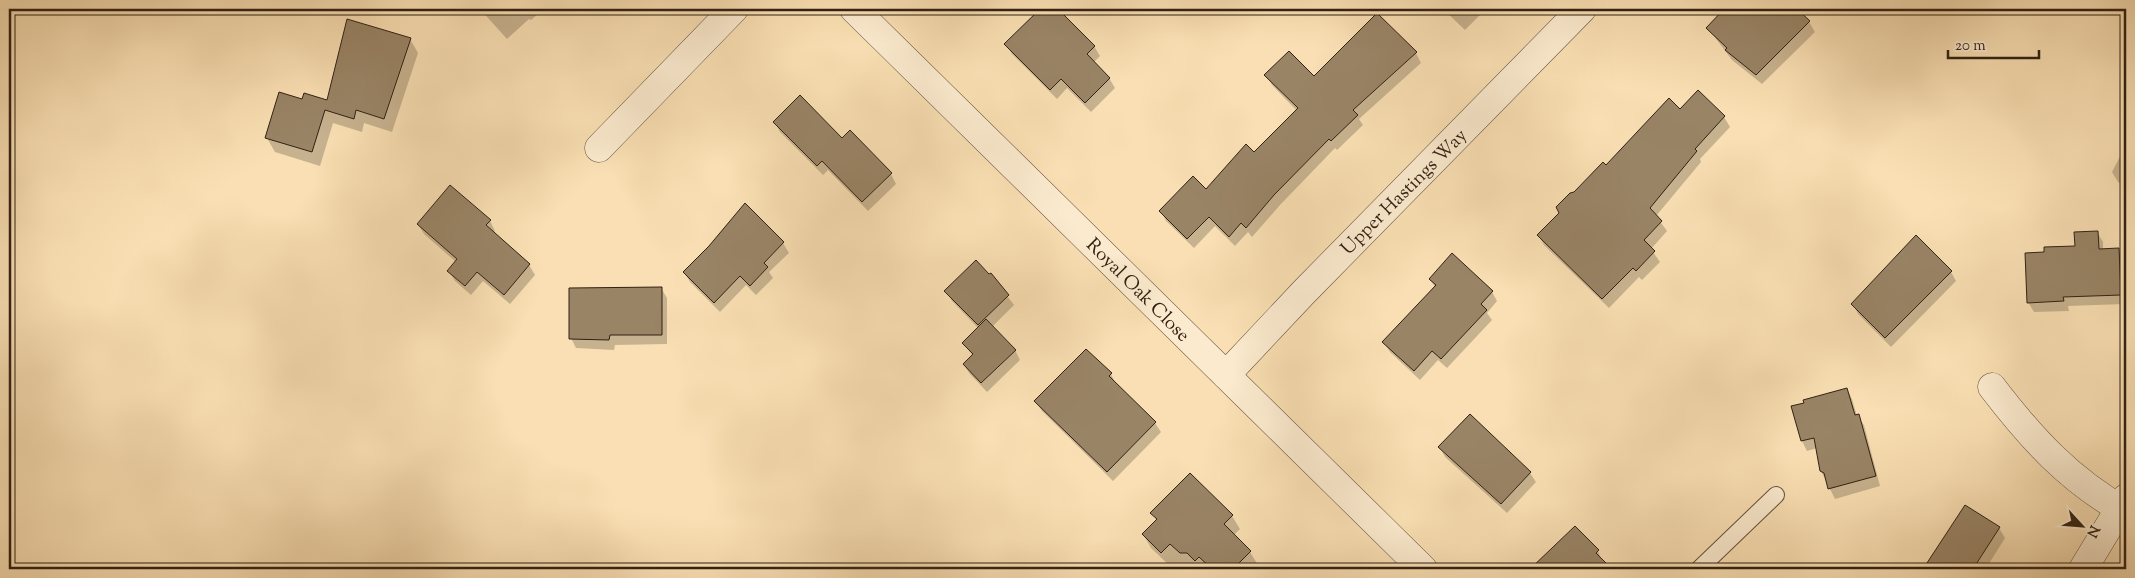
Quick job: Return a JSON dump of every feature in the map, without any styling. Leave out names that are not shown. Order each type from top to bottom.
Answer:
[{"type":"street","points":[[599,148],[734,9]]},
{"type":"street","name":"Royal Oak Close","points":[[854,9],[1423,569]]},
{"type":"street","name":"Upper Hastings Way","points":[[1226,375],[1304,292],[1582,9]]},
{"type":"street","points":[[1992,387],[2024,430],[2054,460],[2096,493],[2124,506],[2083,569]]},
{"type":"lane","points":[[1698,569],[1776,495]]},
{"type":"building","points":[[1040,9],[1058,9],[1095,46],[1087,54],[1110,78],[1085,103],[1061,79],[1050,90],[1004,44]]},
{"type":"building","points":[[1724,9],[1797,9],[1810,21],[1756,75],[1725,50],[1727,48],[1706,28]]},
{"type":"building","points":[[1377,13],[1417,52],[1353,110],[1358,115],[1331,141],[1329,139],[1274,195],[1246,228],[1241,223],[1229,237],[1209,217],[1187,239],[1159,211],[1193,176],[1206,189],[1246,144],[1254,152],[1298,108],[1264,75],[1289,51],[1314,76]]},
{"type":"building","points":[[347,19],[411,38],[384,119],[356,110],[354,119],[325,110],[312,152],[265,138],[279,92],[302,99],[304,93],[327,100]]},
{"type":"building","points":[[1698,90],[1725,116],[1695,149],[1697,151],[1650,208],[1662,221],[1644,240],[1655,251],[1636,271],[1633,268],[1602,299],[1537,235],[1559,213],[1556,207],[1570,193],[1574,192],[1603,162],[1606,165],[1669,98],[1680,109]]},
{"type":"building","points":[[800,95],[842,138],[850,130],[892,173],[862,202],[822,161],[817,166],[773,122]]},
{"type":"building","points":[[450,185],[491,220],[486,225],[530,264],[504,295],[477,272],[465,286],[447,271],[457,259],[417,224]]},
{"type":"building","points":[[745,203],[784,242],[764,263],[768,267],[750,286],[740,276],[714,303],[683,272],[709,246]]},
{"type":"building","points":[[2098,231],[2099,249],[2119,248],[2121,295],[2063,297],[2064,301],[2027,303],[2025,253],[2044,252],[2044,247],[2075,246],[2074,232]]},
{"type":"building","points":[[1916,235],[1952,271],[1885,338],[1851,304]]},
{"type":"building","points":[[1452,253],[1493,291],[1481,304],[1487,310],[1441,359],[1432,351],[1414,371],[1382,342],[1436,285],[1429,279]]},
{"type":"building","points":[[976,260],[989,274],[991,273],[1009,295],[978,325],[944,291]]},
{"type":"building","points":[[662,287],[662,335],[610,335],[609,340],[569,339],[569,288]]},
{"type":"building","points":[[986,319],[1016,350],[981,383],[963,364],[973,354],[962,343]]},
{"type":"building","points":[[1086,349],[1112,373],[1109,376],[1156,422],[1107,472],[1034,401]]},
{"type":"building","points":[[1847,388],[1855,415],[1859,414],[1876,476],[1828,489],[1824,473],[1820,471],[1814,438],[1801,441],[1791,406],[1804,403],[1803,400]]},
{"type":"building","points":[[1470,414],[1531,472],[1501,504],[1438,447]]},
{"type":"building","points":[[1190,473],[1233,515],[1224,524],[1251,551],[1233,569],[1212,569],[1199,557],[1195,561],[1187,553],[1180,553],[1170,544],[1161,553],[1142,534],[1157,519],[1150,513]]},
{"type":"building","points":[[1965,505],[2000,527],[1973,569],[1923,569]]},
{"type":"building","points":[[1575,526],[1599,550],[1596,553],[1612,569],[1530,569]]}]
